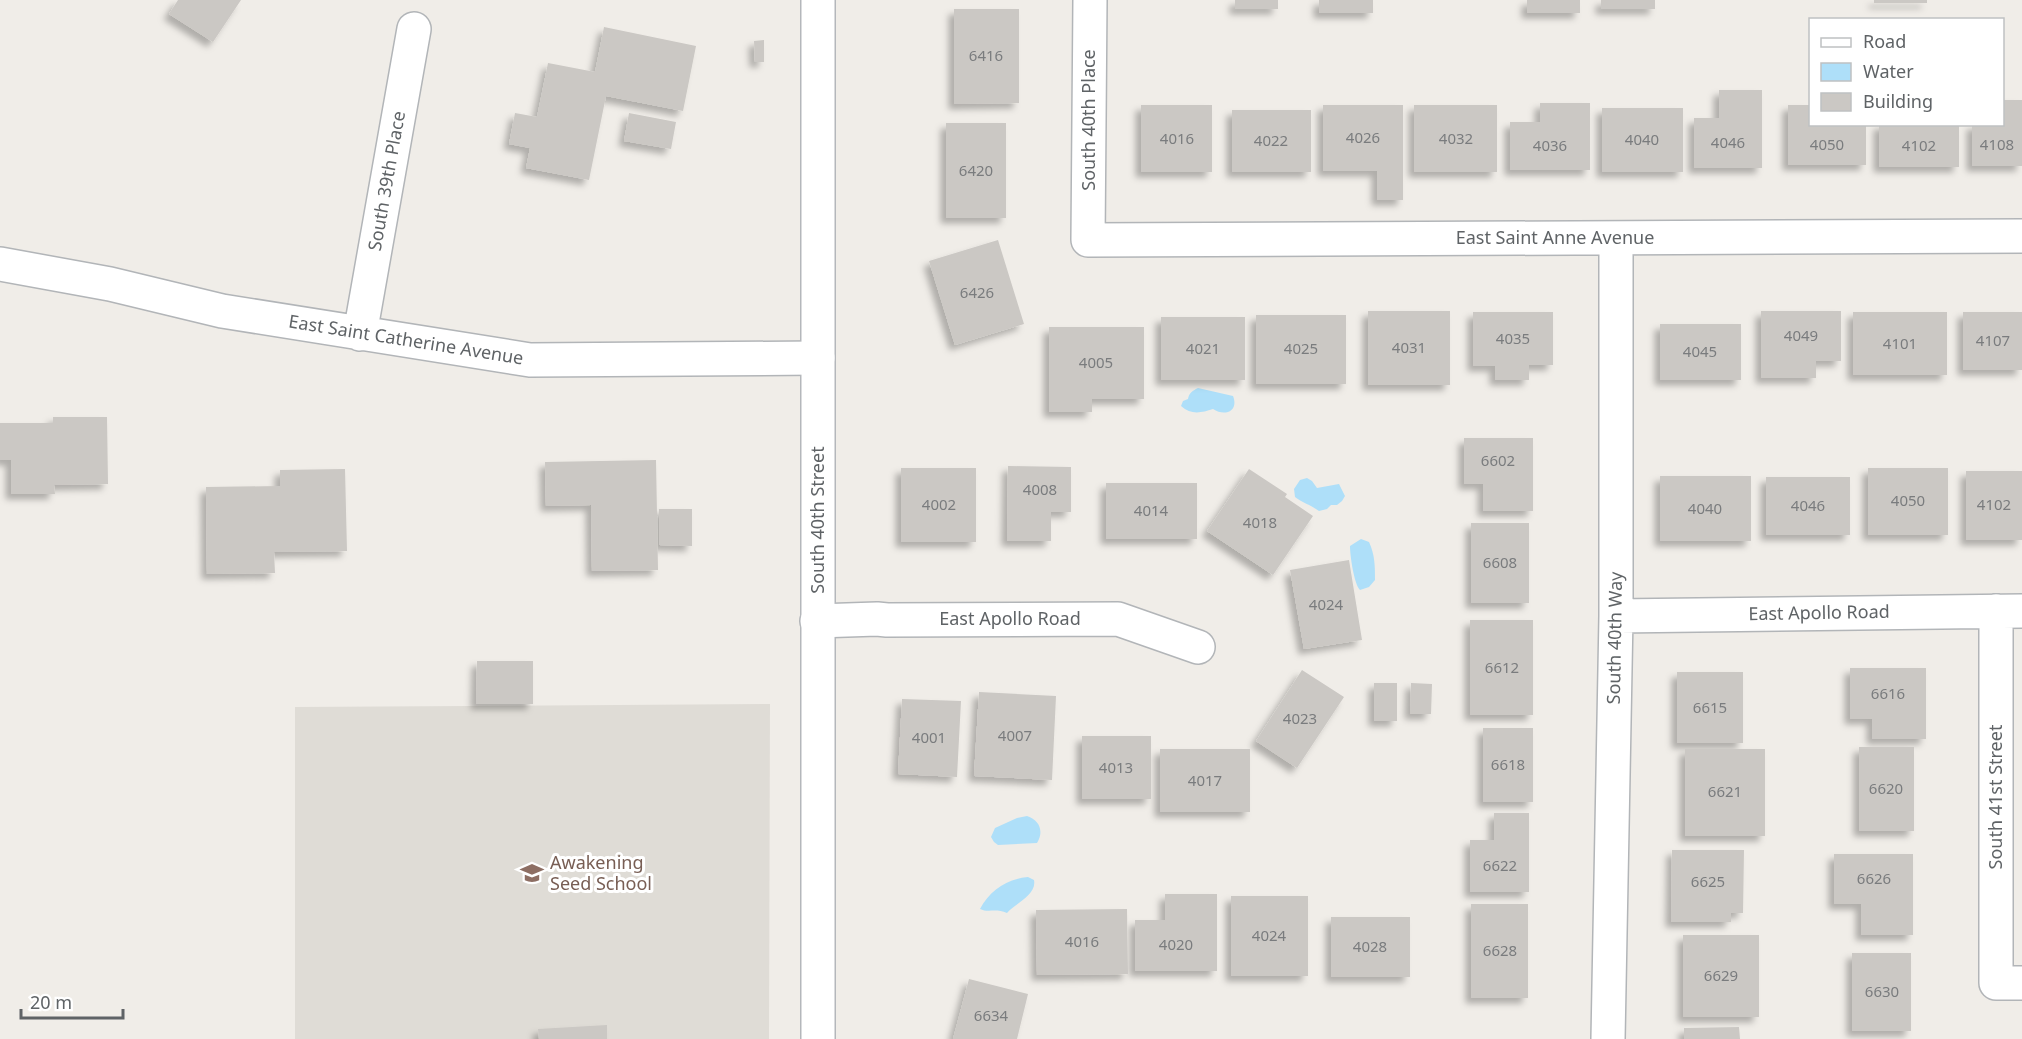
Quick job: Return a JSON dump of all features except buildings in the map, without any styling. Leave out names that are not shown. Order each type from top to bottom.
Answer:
[{"type":"street","name":"South 40th Street","points":[[818,0],[818,1039]]},
{"type":"street","name":"South 40th Place","points":[[1088,240],[1090,0]]},
{"type":"street","name":"South 39th Place","points":[[360,334],[414,29]]},
{"type":"street","name":"East Saint Anne Avenue","points":[[1088,240],[2022,236]]},
{"type":"street","name":"South 40th Way","points":[[1608,1039],[1616,616],[1616,238]]},
{"type":"street","name":"East Saint Catherine Avenue","points":[[0,264],[99,282],[222,311],[530,360],[818,358]]},
{"type":"street","name":"East Apollo Road","points":[[1616,616],[2009,611]]},
{"type":"street","name":"South 41st Street","points":[[2009,611],[2009,983]]},
{"type":"street","name":"East Apollo Road","points":[[817,621],[1118,619],[1198,647]]},
{"type":"shaded area","name":"Awakening Seed School","points":[[770,704],[769,1039],[295,1039],[295,707]]},
{"type":"water","points":[[1198,388],[1233,396],[1232,409],[1226,412],[1213,409],[1196,412],[1181,406],[1191,392]]},
{"type":"water","points":[[1307,478],[1317,488],[1339,484],[1345,496],[1337,505],[1331,505],[1319,511],[1295,497],[1294,489],[1300,480]]},
{"type":"water","points":[[1361,539],[1369,542],[1371,547],[1375,580],[1369,587],[1360,590],[1354,576],[1350,546]]},
{"type":"water","points":[[1027,816],[1038,823],[1040,835],[1037,843],[998,845],[994,842],[991,837],[995,828]]},
{"type":"water","points":[[1028,877],[1034,880],[1032,890],[1007,913],[980,909],[994,891],[1006,883]]},
{"type":"place","name":"Awakening Seed School","points":[[532,873]]}]
